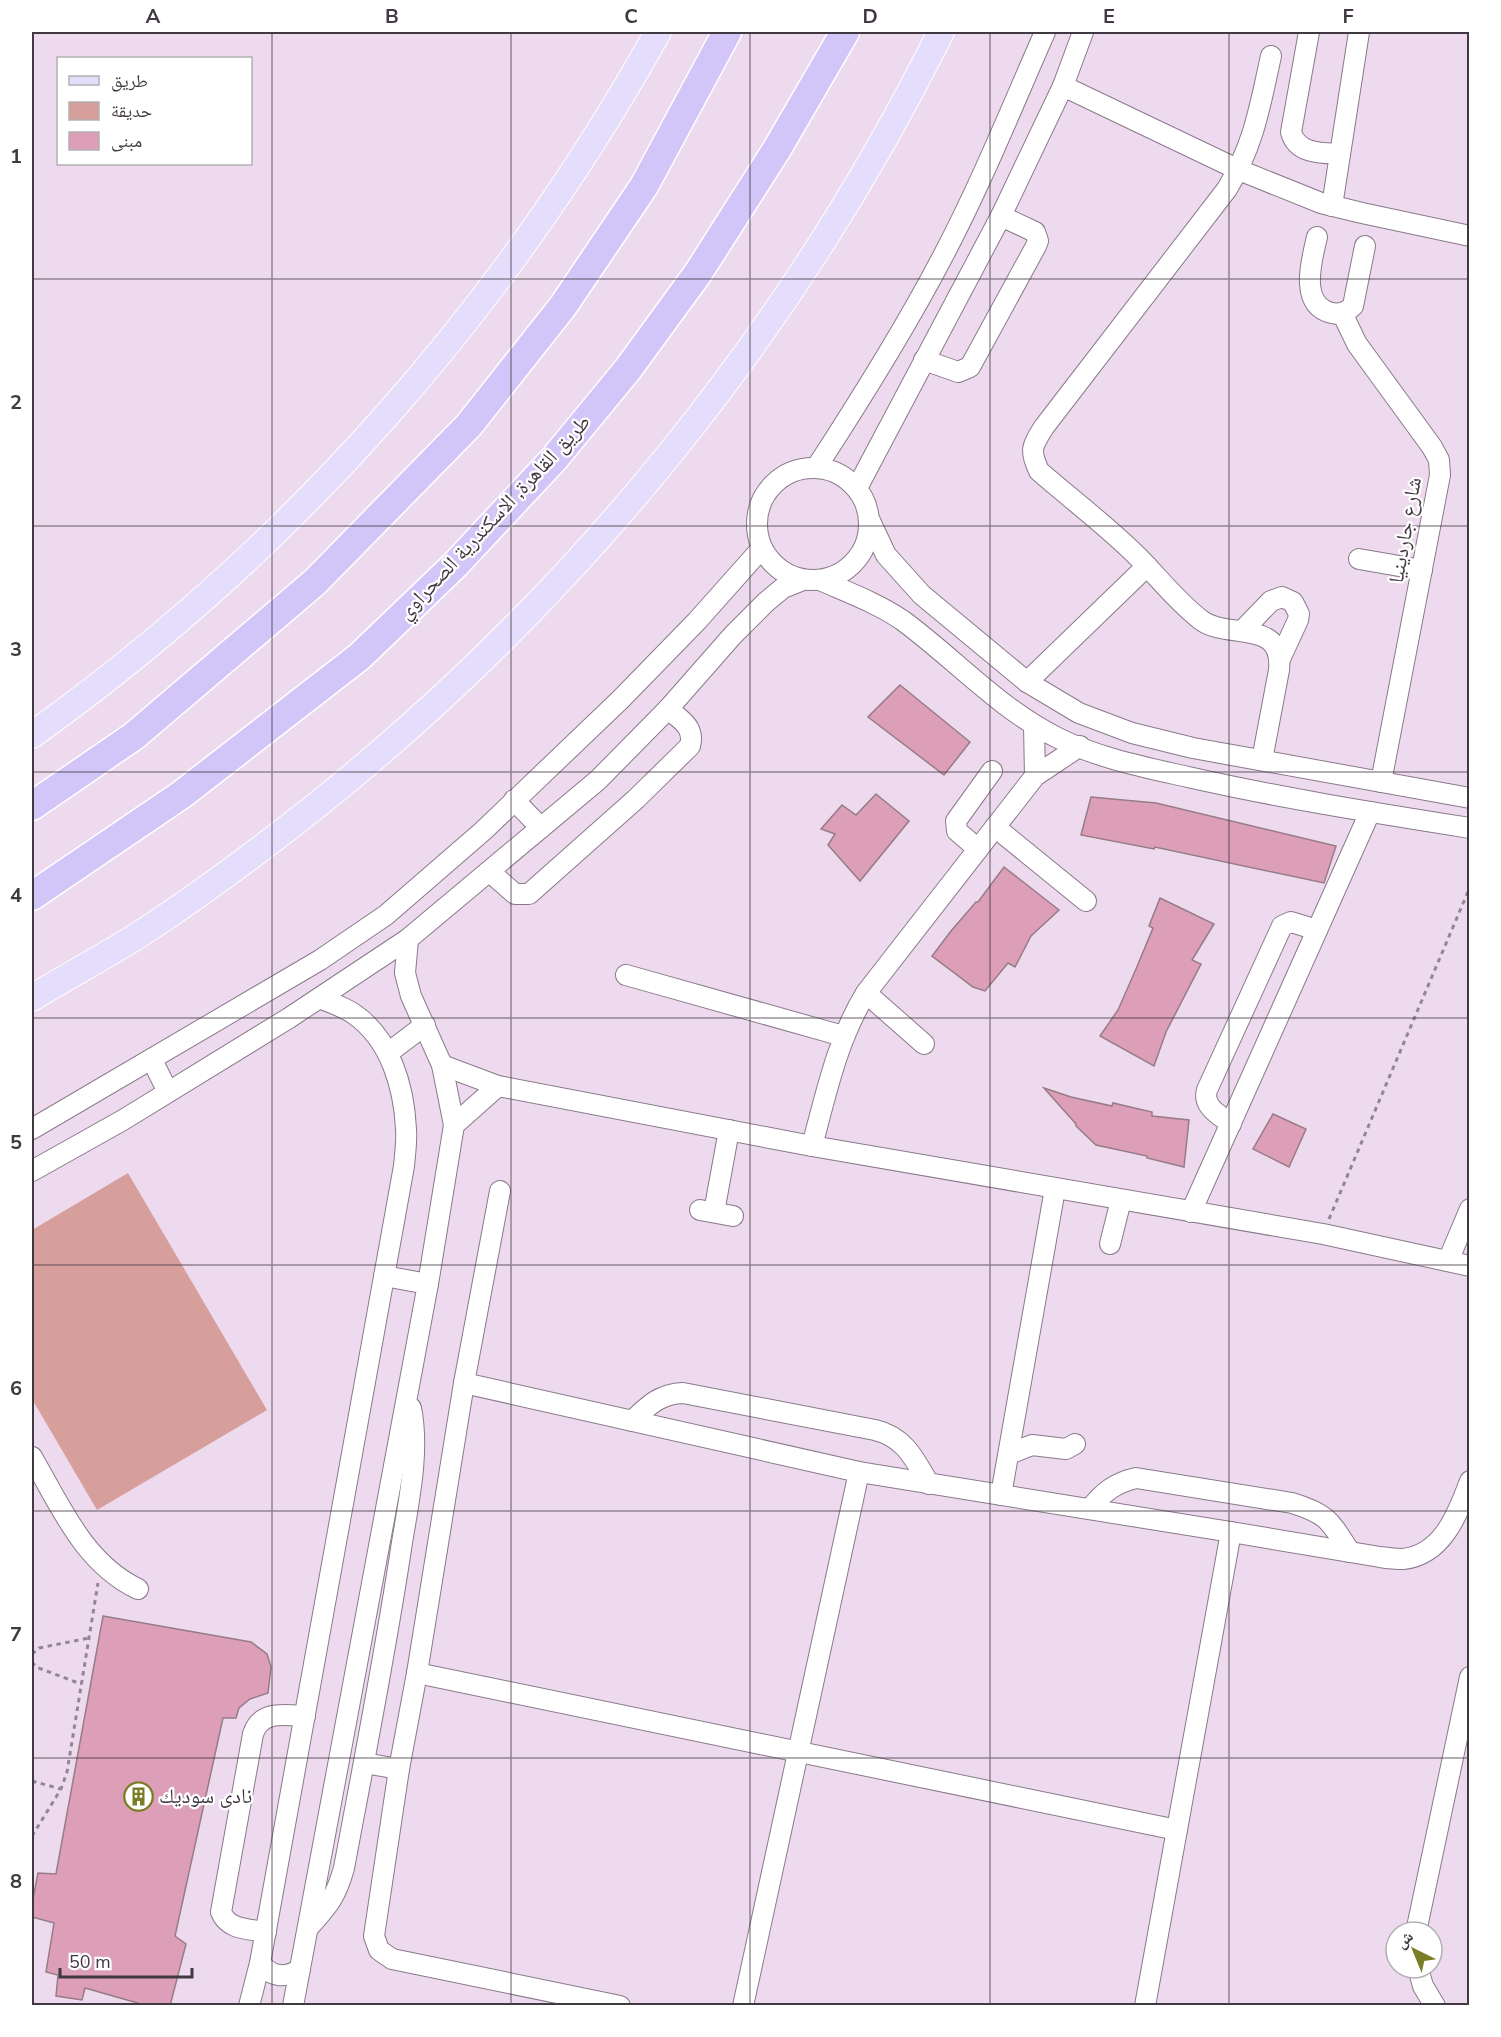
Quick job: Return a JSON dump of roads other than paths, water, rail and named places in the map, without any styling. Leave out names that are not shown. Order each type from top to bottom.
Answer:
[{"type":"highway","points":[[32,806],[134,736],[315,582],[469,425],[563,306],[644,186],[727,32]]},
{"type":"highway","name":"طريق القاهرة, الاسكندرية الصحراوي","points":[[32,896],[181,795],[359,657],[455,565],[554,459],[628,369],[698,273],[777,149],[845,32]]},
{"type":"main road","points":[[32,735],[122,667],[234,572],[288,521],[391,412],[486,296],[531,235],[573,172],[658,32]]},
{"type":"main road","points":[[32,998],[135,937],[258,852],[374,759],[430,710],[536,607],[586,553],[675,448],[770,321],[852,193],[890,128],[941,32]]},
{"type":"street","points":[[816,468],[866,390],[943,256],[993,153],[1045,32]]},
{"type":"street","points":[[857,488],[1001,216],[1063,86],[1083,32]]},
{"type":"street","points":[[1309,32],[1291,132],[1300,147],[1334,154]]},
{"type":"street","points":[[1326,204],[1359,32]]},
{"type":"street","points":[[1271,57],[1256,127],[1239,170],[1227,189],[1033,444],[1032,457],[1039,471],[1147,566],[1187,609],[1204,622],[1222,629],[1257,632],[1276,648],[1280,659]]},
{"type":"street","points":[[1063,86],[1239,170],[1326,204],[1470,236]]},
{"type":"street","points":[[924,360],[958,372],[969,367],[1036,246],[1038,241],[1035,232],[1001,216]]},
{"type":"street","points":[[1317,237],[1309,279],[1312,294],[1327,312],[1342,313],[1348,310],[1355,299],[1365,246]]},
{"type":"street","name":"شارع جاردينيا","points":[[1342,313],[1357,344],[1440,460],[1440,475],[1381,782]]},
{"type":"street","points":[[1470,798],[1193,748],[1131,733],[1079,713],[1028,682],[922,595],[886,555],[870,521],[866,504],[857,488],[845,478],[831,471],[816,468],[789,473],[773,485],[761,501],[757,521],[762,548],[778,569],[790,576],[811,580],[876,605],[901,620],[1035,725],[1059,738],[1127,763],[1221,784],[1470,828]]},
{"type":"street","points":[[32,1171],[168,1092],[320,998],[408,939],[598,780],[668,709],[733,634],[766,602],[783,588],[836,575],[850,566],[861,554],[868,538],[870,521]]},
{"type":"street","points":[[32,1129],[320,960],[377,922],[474,839],[628,692],[697,621],[762,548]]},
{"type":"street","points":[[1359,559],[1422,570]]},
{"type":"street","points":[[1028,682],[1147,566]]},
{"type":"street","points":[[1243,630],[1271,601],[1282,597],[1293,602],[1299,614],[1280,659],[1262,760]]},
{"type":"street","points":[[922,637],[926,619],[942,610]]},
{"type":"street","points":[[490,872],[515,894],[529,894],[594,837],[690,746],[691,731],[688,725],[668,709]]},
{"type":"street","points":[[1035,725],[1035,776]]},
{"type":"street","points":[[812,1146],[843,1036],[866,993],[1035,776],[1080,746]]},
{"type":"street","points":[[978,849],[960,834],[956,821],[992,771]]},
{"type":"street","points":[[514,800],[541,828]]},
{"type":"street","points":[[1191,1212],[1370,812]]},
{"type":"street","points":[[995,827],[1086,901]]},
{"type":"street","points":[[1231,1124],[1208,1105],[1206,1095],[1212,1080],[1282,926],[1291,922],[1317,930]]},
{"type":"street","points":[[293,2006],[428,1284],[454,1125],[442,1065],[411,996],[405,972],[408,939]]},
{"type":"street","points":[[626,975],[843,1036]]},
{"type":"street","points":[[866,993],[924,1044]]},
{"type":"street","points":[[249,2006],[266,1932],[404,1166],[406,1130],[401,1091],[388,1053],[374,1031],[353,1013],[320,998]]},
{"type":"street","points":[[388,1053],[425,1025]]},
{"type":"street","points":[[152,1060],[168,1092]]},
{"type":"street","points":[[442,1065],[498,1086],[812,1146],[1323,1234],[1470,1266]]},
{"type":"street","points":[[454,1125],[498,1086]]},
{"type":"street","points":[[729,1130],[707,1211],[733,1216]]},
{"type":"street","points":[[1001,1495],[1055,1189]]},
{"type":"street","points":[[500,1191],[464,1383],[417,1673],[399,1769],[374,1936],[379,1950],[392,1959],[620,2006]]},
{"type":"street","points":[[1110,1244],[1120,1200]]},
{"type":"street","points":[[1448,1261],[1470,1209]]},
{"type":"street","points":[[384,1276],[428,1284]]},
{"type":"street","points":[[464,1383],[859,1473],[1380,1557],[1404,1559],[1423,1552],[1442,1538],[1458,1513],[1470,1481]]},
{"type":"street","points":[[308,1928],[330,1904],[337,1890],[344,1868],[364,1762],[411,1483],[413,1420],[407,1390]]},
{"type":"street","points":[[632,1421],[652,1401],[668,1395],[683,1393],[875,1430],[886,1433],[903,1444],[929,1484]]},
{"type":"street","points":[[1008,1454],[1032,1445],[1066,1449],[1075,1444]]},
{"type":"street","points":[[32,1457],[82,1542],[101,1565],[138,1589]]},
{"type":"street","points":[[743,2006],[859,1473]]},
{"type":"street","points":[[1090,1509],[1101,1494],[1119,1482],[1136,1478],[1292,1503],[1315,1510],[1332,1524],[1350,1552]]},
{"type":"street","points":[[1145,2006],[1232,1532]]},
{"type":"street","points":[[395,1584],[429,1590]]},
{"type":"street","points":[[417,1673],[1177,1830]]},
{"type":"street","points":[[1419,1920],[1465,1730],[1470,1677]]},
{"type":"street","points":[[266,1932],[234,1926],[228,1923],[221,1912],[248,1757],[255,1728],[264,1718],[276,1714],[305,1716]]},
{"type":"street","points":[[364,1762],[399,1769]]},
{"type":"street","points":[[260,1963],[265,1969],[279,1976],[286,1976],[300,1969]]},
{"type":"street","points":[[1421,1980],[1435,2006]]},
{"type":"place","name":"نادى سوديك","points":[[138,1796]]}]
